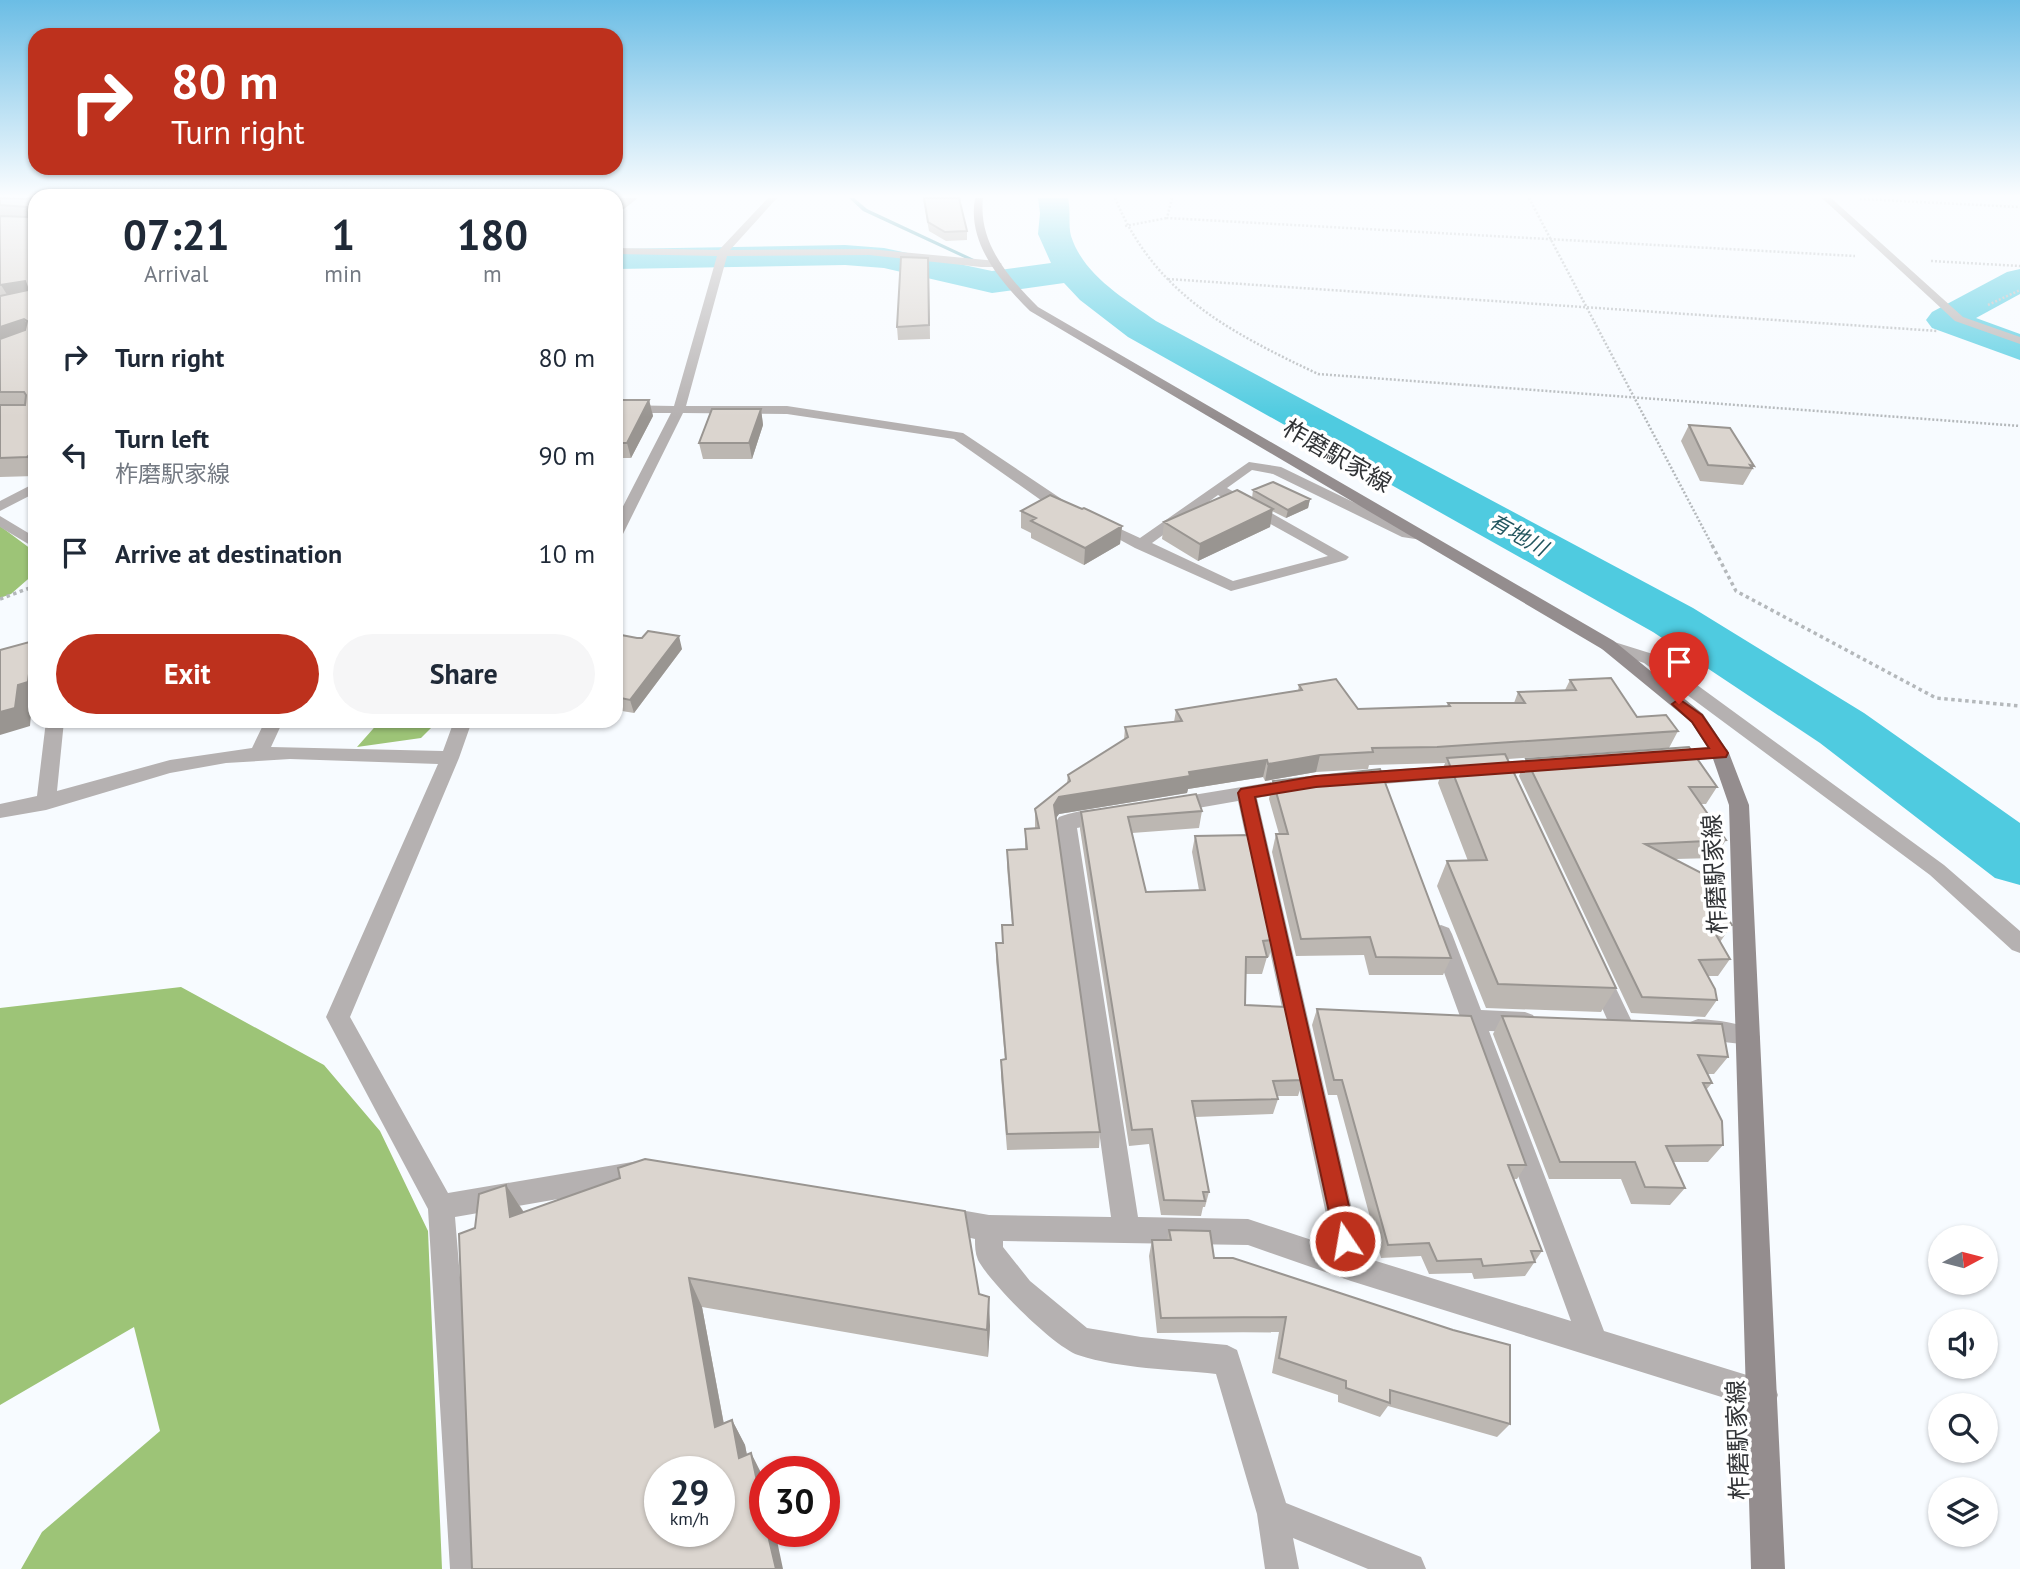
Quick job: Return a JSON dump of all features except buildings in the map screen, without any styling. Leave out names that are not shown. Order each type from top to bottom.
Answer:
[{"type":"main road","name":"柞磨駅家線","points":[[1001,271],[1034,309],[1608,645],[1697,718],[1720,753],[1739,804],[1768,1569]]},
{"type":"street","points":[[623,520],[679,409],[718,271]]},
{"type":"street","points":[[1907,271],[1959,319],[2020,341]]},
{"type":"street","points":[[623,409],[787,410],[958,436],[1051,500],[1140,545],[1231,586],[1341,557],[1217,489]]},
{"type":"street","points":[[1140,545],[1249,466],[1276,470],[1407,534],[1423,536]]},
{"type":"street","points":[[0,507],[28,491]]},
{"type":"street","points":[[0,520],[28,539]]},
{"type":"street","points":[[1608,645],[1650,659],[1937,870],[2020,944]]},
{"type":"street","points":[[46,803],[54,728]]},
{"type":"street","points":[[259,753],[271,728]]},
{"type":"street","points":[[461,728],[338,1017],[441,1207],[467,1569]]},
{"type":"street","points":[[0,811],[46,803],[195,761],[259,753],[450,758]]},
{"type":"street","points":[[1652,758],[1720,753]]},
{"type":"street","points":[[1343,780],[1571,764]]},
{"type":"street","points":[[1503,768],[1514,793]]},
{"type":"street","points":[[1383,777],[1392,802]]},
{"type":"street","points":[[1156,808],[1316,782]]},
{"type":"street","points":[[1246,793],[1351,1267]]},
{"type":"street","points":[[1126,1229],[1066,822],[1131,812]]},
{"type":"street","points":[[1435,918],[1594,1343]]},
{"type":"street","points":[[1588,952],[1622,1026]]},
{"type":"street","points":[[1473,1020],[1554,1023]]},
{"type":"street","points":[[1595,1025],[1647,1027]]},
{"type":"street","points":[[1673,1028],[1724,1030],[1748,1037]]},
{"type":"street","points":[[441,1207],[661,1169],[675,1171]]},
{"type":"street","points":[[921,1216],[989,1228],[1248,1232],[1351,1267],[1763,1395]]},
{"type":"street","points":[[989,1228],[989,1252],[1020,1291],[1080,1341],[1140,1352],[1227,1360],[1273,1514],[1282,1569]]},
{"type":"street","points":[[1273,1514],[1409,1569]]},
{"type":"path","points":[[1159,271],[1196,307],[1259,346],[1318,374],[2020,426]]},
{"type":"path","points":[[1568,271],[1736,591],[1936,698],[2020,706]]},
{"type":"path","points":[[1167,279],[1941,331]]},
{"type":"path","points":[[0,598],[28,588]]},
{"type":"green space","points":[[0,526],[28,547],[28,579],[11,594],[0,598]]},
{"type":"green space","points":[[374,728],[431,728],[421,738],[357,747]]},
{"type":"green space","points":[[181,987],[324,1065],[380,1131],[428,1231],[442,1569],[21,1569],[42,1532],[160,1431],[134,1327],[0,1405],[0,1008]]},
{"type":"waterway","points":[[943,271],[992,282],[1070,271]]},
{"type":"waterway","points":[[962,275],[968,271]]},
{"type":"waterway","name":"有地川","points":[[1072,271],[1093,292],[1142,329],[1673,620],[1842,728],[2020,859]]},
{"type":"waterway","points":[[2020,280],[1945,320],[2020,348]]},
{"type":"route","points":[[1345,1241],[1246,793],[1316,782],[1720,753],[1697,718],[1679,704]]}]
